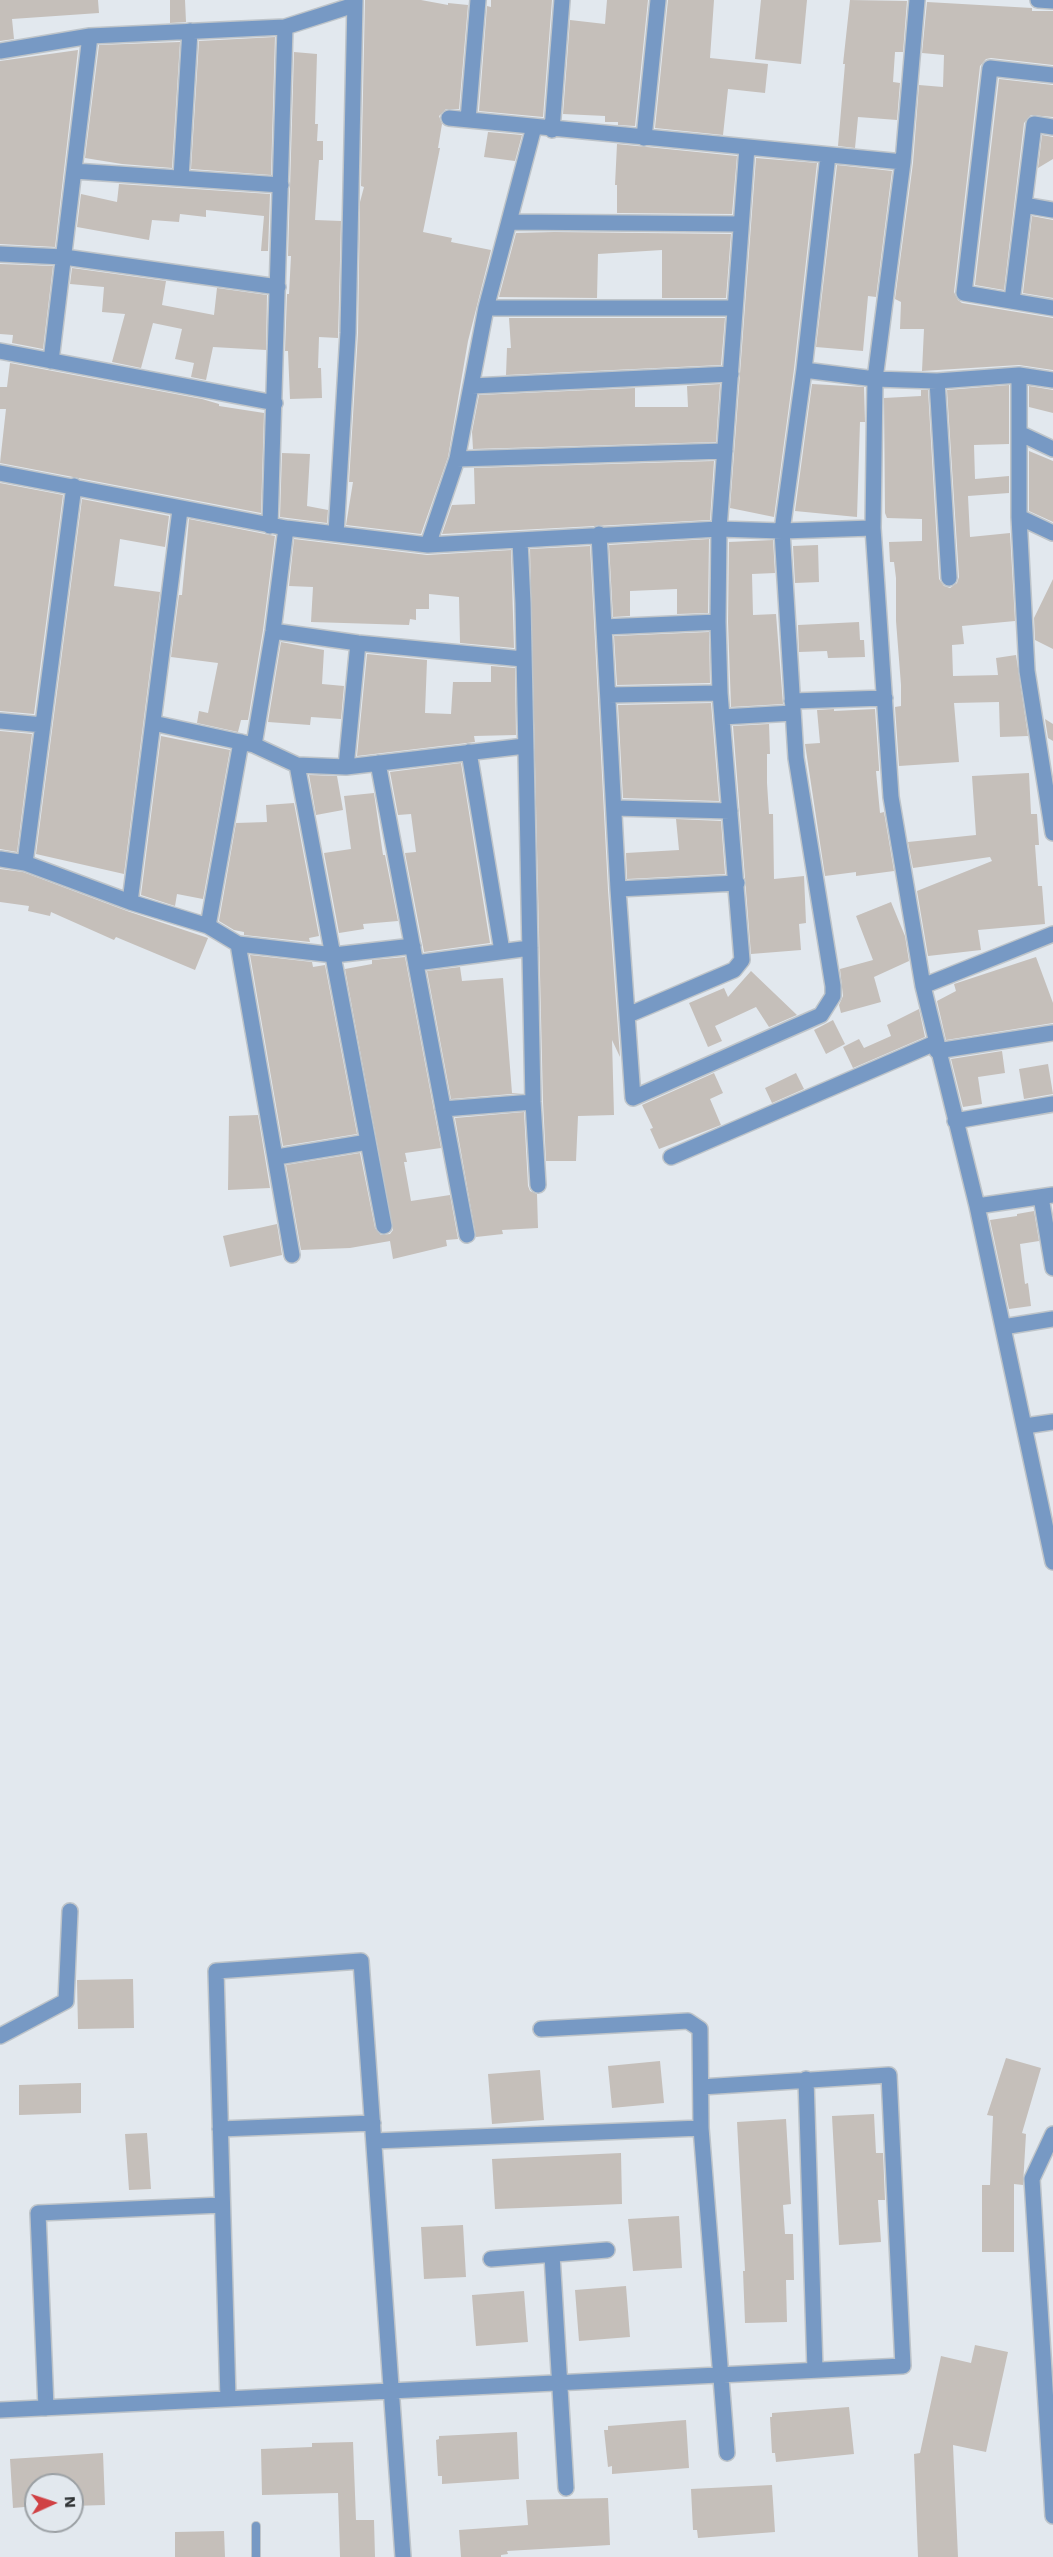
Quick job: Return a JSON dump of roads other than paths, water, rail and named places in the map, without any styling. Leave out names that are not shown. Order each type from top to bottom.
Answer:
[{"type":"street","points":[[468,120],[478,0]]},
{"type":"street","points":[[552,130],[562,0]]},
{"type":"street","points":[[644,138],[658,0]]},
{"type":"street","points":[[917,0],[903,162],[875,379],[873,528],[891,797],[923,986],[936,1047],[977,1206],[1025,1426],[1048,1510],[1053,1562]]},
{"type":"street","points":[[1038,0],[1053,1]]},
{"type":"street","points":[[0,51],[90,36],[285,27],[355,2],[348,333],[343,384],[336,534]]},
{"type":"street","points":[[270,526],[285,27]]},
{"type":"street","points":[[182,178],[190,31]]},
{"type":"street","points":[[51,361],[90,36]]},
{"type":"street","points":[[1053,75],[990,68],[964,293],[1053,308]]},
{"type":"street","points":[[449,118],[552,130],[903,162]]},
{"type":"street","points":[[1012,301],[1034,124],[1053,127]]},
{"type":"street","points":[[428,545],[457,459],[486,308],[534,127]]},
{"type":"street","points":[[628,1015],[734,970],[742,960],[720,693],[718,622],[719,529],[747,147]]},
{"type":"street","points":[[598,534],[618,889],[633,1098],[821,1015],[833,996],[796,758],[782,531],[804,370],[828,155]]},
{"type":"street","points":[[74,171],[281,185]]},
{"type":"street","points":[[1024,205],[1053,210]]},
{"type":"street","points":[[510,222],[741,224]]},
{"type":"street","points":[[0,254],[64,257],[278,287]]},
{"type":"street","points":[[486,308],[735,308]]},
{"type":"street","points":[[0,351],[275,403]]},
{"type":"street","points":[[804,370],[875,379],[937,381],[1019,375],[1053,380]]},
{"type":"street","points":[[472,386],[731,374]]},
{"type":"street","points":[[1019,375],[1019,517],[1027,671],[1052,827]]},
{"type":"street","points":[[937,381],[949,578]]},
{"type":"street","points":[[1019,433],[1053,449]]},
{"type":"street","points":[[457,459],[725,451]]},
{"type":"street","points":[[0,473],[270,526],[428,545],[719,529],[782,531],[873,528]]},
{"type":"street","points":[[25,863],[74,486]]},
{"type":"street","points":[[130,902],[180,510]]},
{"type":"street","points":[[1019,517],[1053,532]]},
{"type":"street","points":[[208,926],[273,631],[286,528]]},
{"type":"street","points":[[520,541],[533,1102],[538,1185]]},
{"type":"street","points":[[604,627],[718,622]]},
{"type":"street","points":[[273,631],[358,643],[523,659]]},
{"type":"street","points":[[346,767],[358,643]]},
{"type":"street","points":[[608,695],[720,693]]},
{"type":"street","points":[[722,717],[885,698]]},
{"type":"street","points":[[0,721],[43,725]]},
{"type":"street","points":[[153,723],[248,743],[297,765],[346,767],[525,746]]},
{"type":"street","points":[[469,752],[502,951]]},
{"type":"street","points":[[378,763],[467,1234]]},
{"type":"street","points":[[297,765],[384,1226]]},
{"type":"street","points":[[614,808],[730,812]]},
{"type":"street","points":[[0,859],[25,863],[130,902],[208,926],[238,944],[334,955],[413,946]]},
{"type":"street","points":[[618,889],[737,883]]},
{"type":"street","points":[[923,986],[1053,934]]},
{"type":"street","points":[[238,944],[277,1156],[292,1255]]},
{"type":"street","points":[[416,963],[530,948]]},
{"type":"street","points":[[671,1157],[936,1047],[1053,1033]]},
{"type":"street","points":[[443,1109],[533,1102]]},
{"type":"street","points":[[955,1121],[1053,1104]]},
{"type":"street","points":[[277,1156],[368,1142]]},
{"type":"street","points":[[977,1206],[1047,1196],[1053,1268]]},
{"type":"street","points":[[1003,1328],[1053,1320]]},
{"type":"street","points":[[1025,1426],[1053,1422]]},
{"type":"street","points":[[0,2037],[66,2001],[70,1911]]},
{"type":"street","points":[[228,2399],[216,1971],[361,1961],[403,2557]]},
{"type":"street","points":[[541,2030],[688,2020],[700,2029],[701,2128],[727,2453]]},
{"type":"street","points":[[0,2410],[903,2366],[889,2075],[701,2087]]},
{"type":"street","points":[[806,2079],[815,2370]]},
{"type":"street","points":[[220,2129],[373,2123]]},
{"type":"street","points":[[374,2141],[701,2128]]},
{"type":"street","points":[[1053,2134],[1032,2179],[1049,2362],[1053,2516]]},
{"type":"street","points":[[46,2408],[38,2212],[222,2205]]},
{"type":"street","points":[[491,2259],[607,2250]]},
{"type":"street","points":[[552,2255],[566,2488]]},
{"type":"lane","points":[[256,2526],[256,2557]]}]
